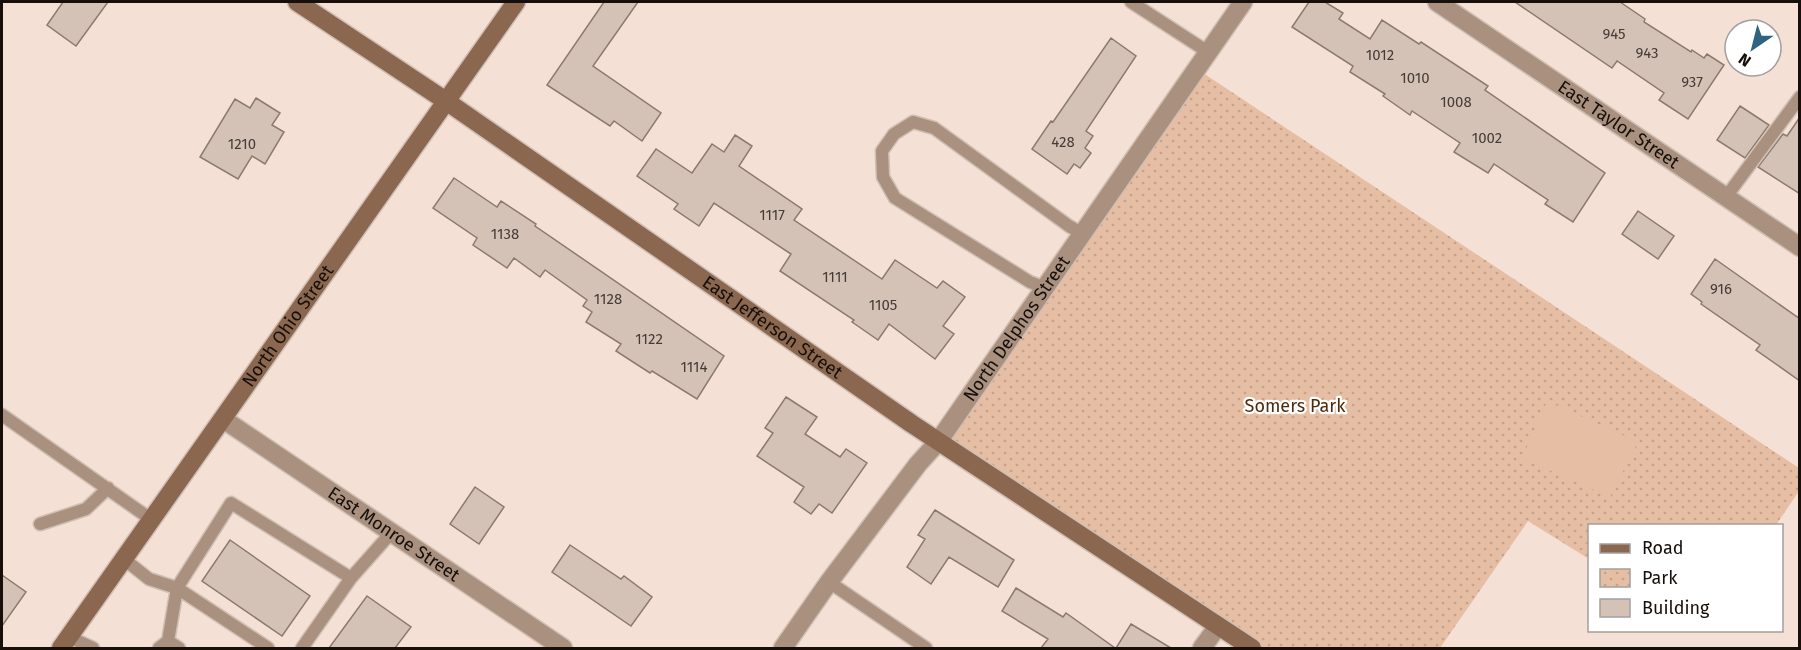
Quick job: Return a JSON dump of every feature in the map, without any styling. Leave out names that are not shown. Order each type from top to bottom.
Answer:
[{"type":"street","name":"East Jefferson Street","points":[[297,2],[446,101],[938,442],[1252,648]]},
{"type":"street","name":"North Ohio Street","points":[[65,643],[516,2]]},
{"type":"street","name":"North Delphos Street","points":[[783,648],[829,582],[918,464],[938,442],[1244,2]]},
{"type":"street","name":"East Taylor Street","points":[[1437,2],[1800,247]]},
{"type":"street","name":"East Monroe Street","points":[[223,419],[563,648]]},
{"type":"street","points":[[1202,648],[1218,626]]},
{"type":"lane","points":[[1131,2],[1208,52]]},
{"type":"lane","points":[[1726,197],[1800,97]]},
{"type":"lane","points":[[1045,288],[1030,282],[895,198],[883,177],[882,151],[894,134],[913,122],[934,128],[1083,234]]},
{"type":"lane","points":[[2,415],[152,520]]},
{"type":"lane","points":[[40,524],[86,509],[108,488]]},
{"type":"lane","points":[[179,648],[164,645],[177,588],[231,503],[351,578]]},
{"type":"lane","points":[[302,648],[351,578],[392,533]]},
{"type":"lane","points":[[124,559],[149,579],[177,588],[268,648]]},
{"type":"lane","points":[[829,582],[926,648]]},
{"type":"lane","points":[[65,643],[93,648]]},
{"type":"green space","name":"Somers Park","points":[[1197,69],[1799,468],[1799,491],[1777,524],[1588,524],[1588,558],[1528,521],[1440,648],[1251,648],[938,442]]},
{"type":"green space","points":[[1547,401],[1638,442],[1610,497],[1522,458]]},
{"type":"building","points":[[63,2],[108,2],[76,46],[47,25]]},
{"type":"building","points":[[604,2],[638,2],[593,66],[661,113],[642,141],[614,121],[610,126],[547,85]]},
{"type":"building","points":[[1309,2],[1325,2],[1343,13],[1339,19],[1370,39],[1382,20],[1419,44],[1421,42],[1488,86],[1485,90],[1605,173],[1573,222],[1545,204],[1548,200],[1494,164],[1488,173],[1454,152],[1460,143],[1412,111],[1410,115],[1383,96],[1385,94],[1350,72],[1353,66],[1292,27]]},
{"type":"building","points":[[1515,2],[1620,2],[1645,19],[1644,22],[1691,52],[1692,50],[1704,58],[1707,54],[1723,64],[1688,119],[1659,100],[1664,93],[1617,61],[1612,68]]},
{"type":"building","points":[[1111,38],[1136,56],[1086,131],[1093,136],[1085,148],[1091,153],[1080,168],[1074,164],[1067,174],[1032,149]]},
{"type":"building","points":[[256,98],[280,113],[272,125],[284,132],[265,164],[252,156],[238,179],[200,157],[235,99],[250,108]]},
{"type":"building","points":[[1740,106],[1769,125],[1745,158],[1717,140]]},
{"type":"building","points":[[1800,117],[1800,194],[1758,167],[1783,134],[1787,136]]},
{"type":"building","points":[[735,135],[752,146],[739,166],[802,209],[794,220],[882,279],[895,260],[937,288],[943,281],[965,297],[943,326],[954,334],[935,359],[889,324],[878,340],[852,322],[854,320],[780,271],[791,254],[714,203],[699,226],[674,209],[678,204],[637,176],[656,149],[692,173],[712,144],[724,152]]},
{"type":"building","points":[[454,178],[497,207],[501,201],[536,224],[535,226],[724,356],[697,399],[616,351],[621,344],[586,322],[592,312],[583,306],[587,300],[545,270],[540,277],[514,258],[507,268],[473,245],[477,238],[433,208]]},
{"type":"building","points":[[1638,211],[1674,236],[1658,259],[1622,234]]},
{"type":"building","points":[[1715,259],[1800,319],[1800,381],[1756,350],[1760,345],[1701,304],[1702,302],[1691,294]]},
{"type":"building","points":[[786,397],[817,417],[805,434],[840,457],[846,449],[867,463],[832,513],[819,504],[811,514],[794,502],[804,487],[757,456],[773,433],[765,428]]},
{"type":"building","points":[[475,487],[504,507],[479,544],[450,524]]},
{"type":"building","points":[[935,510],[1014,560],[998,587],[949,557],[931,584],[907,567],[925,539],[918,535]]},
{"type":"building","points":[[230,540],[310,596],[282,636],[202,581]]},
{"type":"building","points":[[570,545],[621,579],[624,576],[652,597],[631,626],[552,572]]},
{"type":"building","points":[[2,575],[26,592],[2,626]]},
{"type":"building","points":[[1016,588],[1063,617],[1066,613],[1115,648],[1041,648],[1048,639],[1002,611]]},
{"type":"building","points":[[367,596],[411,627],[395,648],[329,648]]},
{"type":"building","points":[[1131,624],[1171,648],[1116,648]]}]
